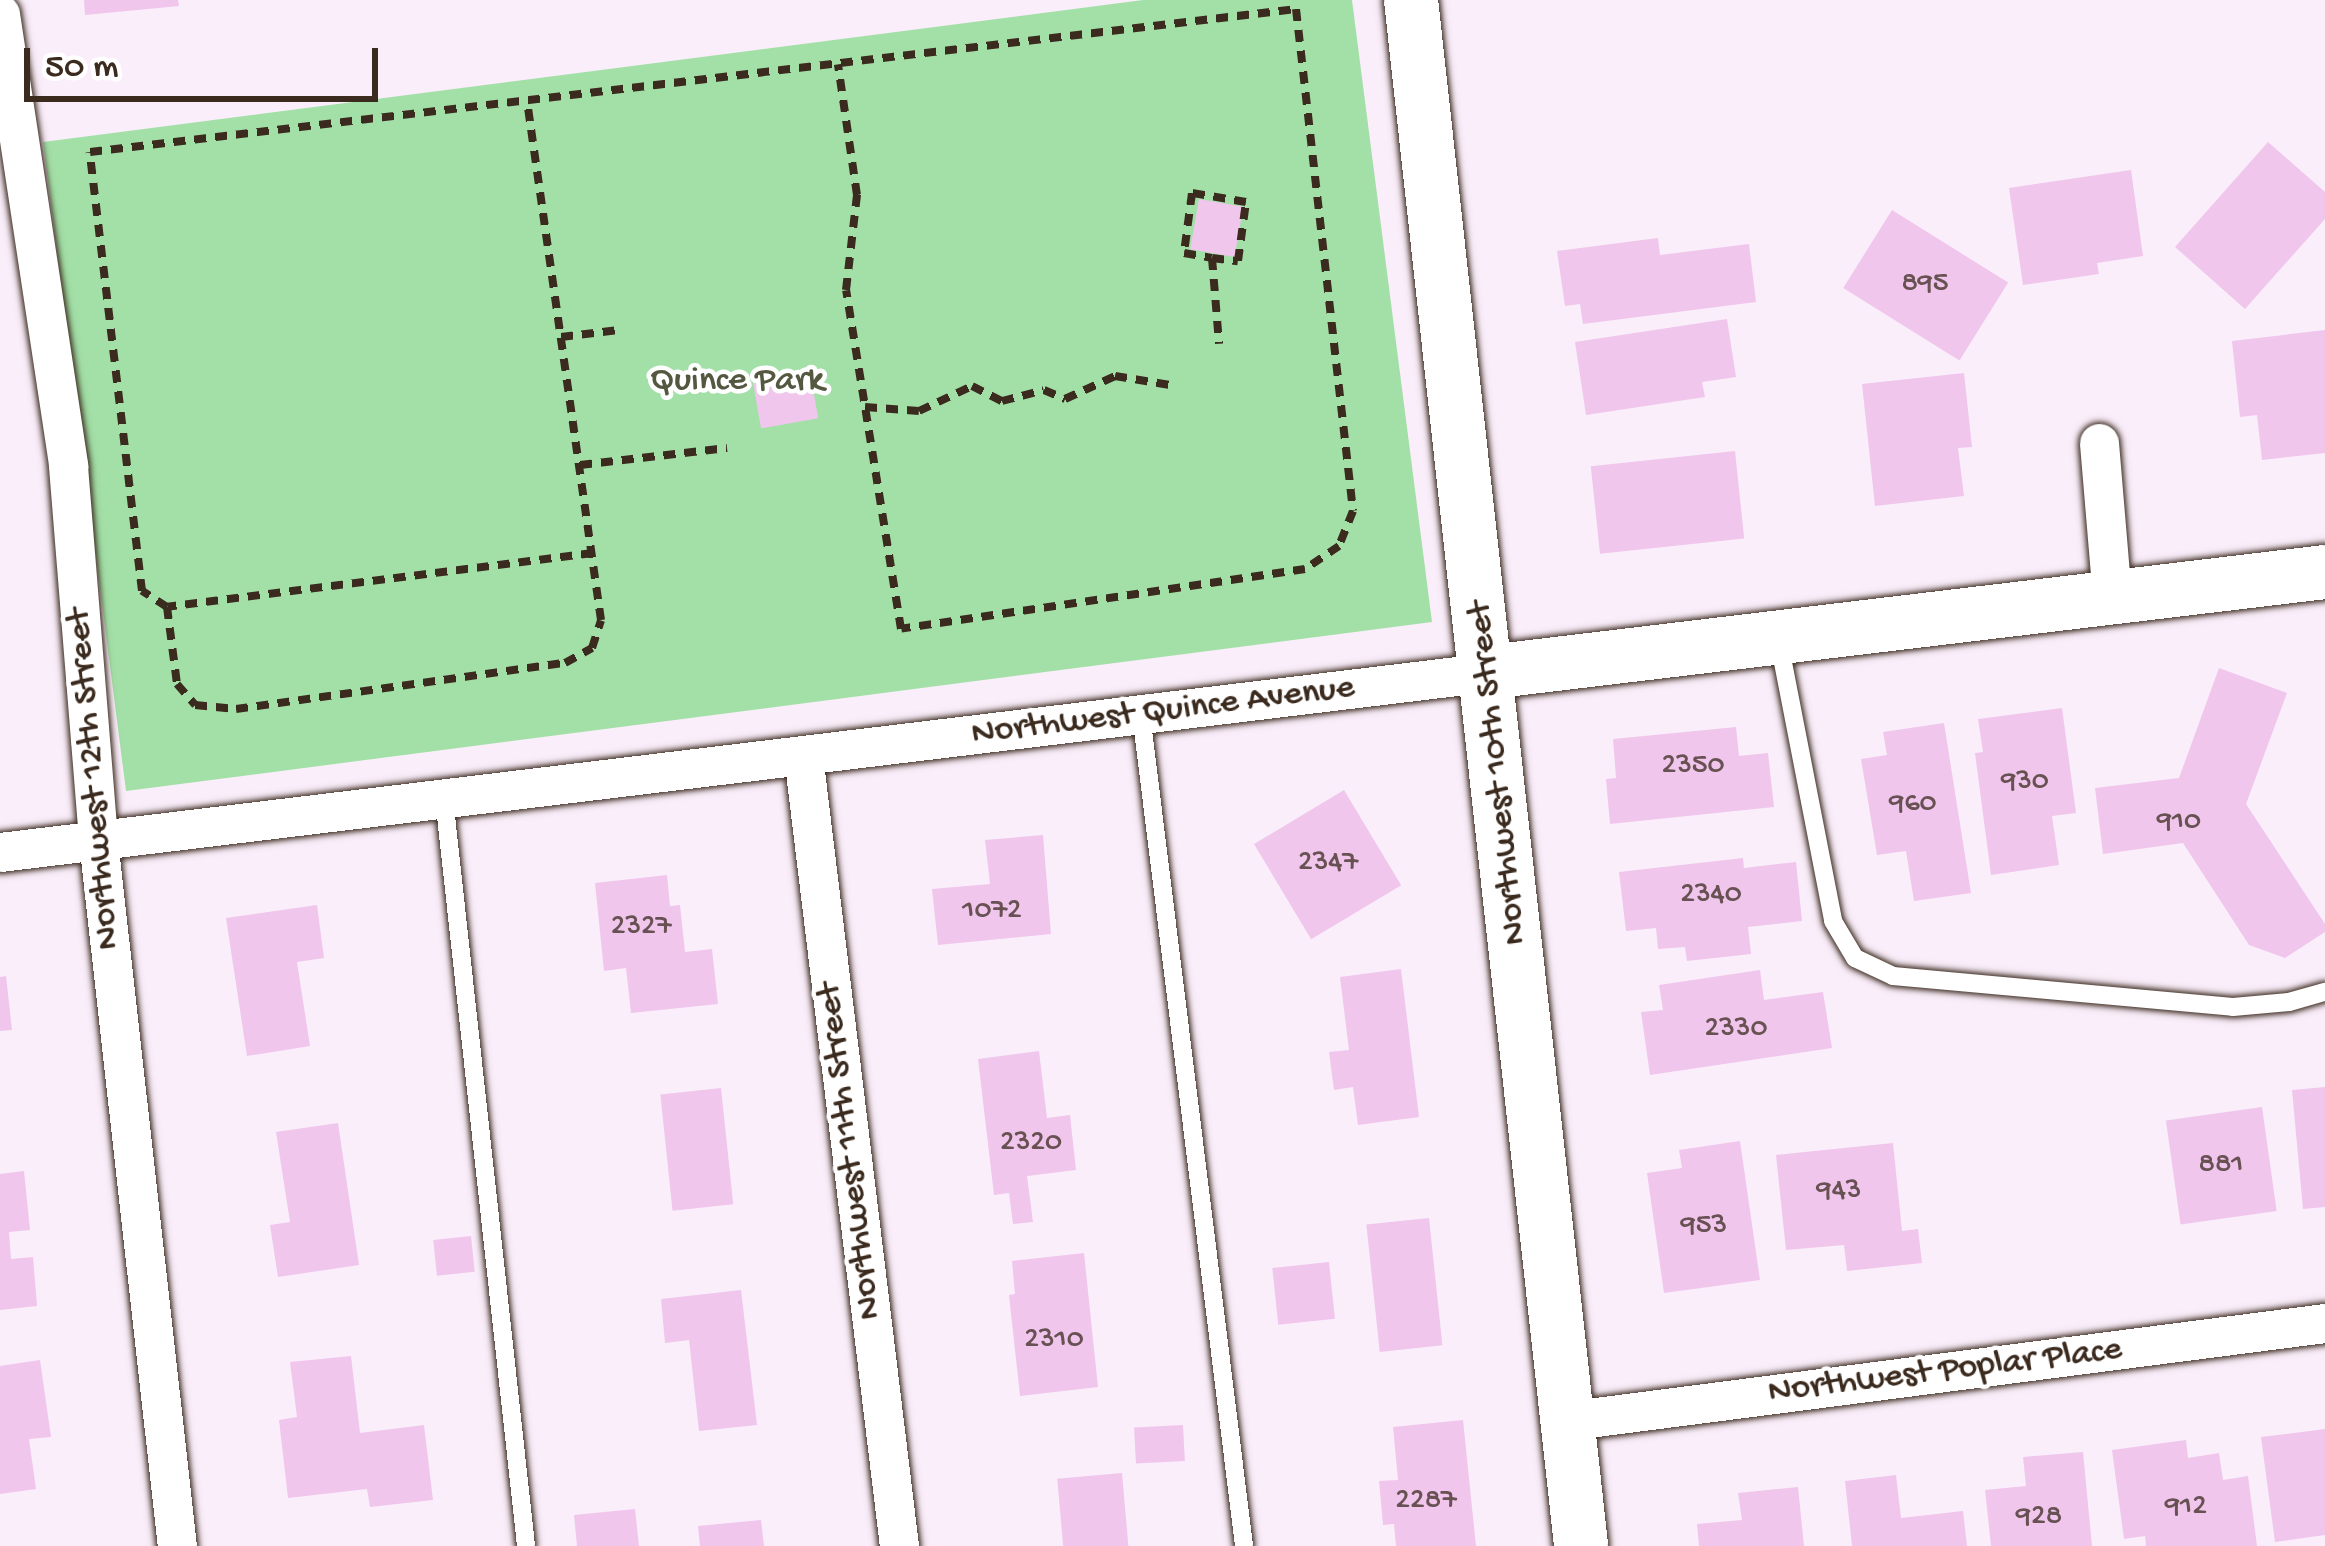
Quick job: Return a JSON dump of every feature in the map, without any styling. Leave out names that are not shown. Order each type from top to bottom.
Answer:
[{"type":"street","name":"Northwest 10th Street","points":[[1412,0],[1490,672],[1581,1546]]},
{"type":"street","name":"Northwest 12th Street","points":[[0,14],[68,466],[98,840],[177,1546]]},
{"type":"street","points":[[2099,443],[2112,598]]},
{"type":"street","name":"Northwest Quince Avenue","points":[[0,852],[2325,572]]},
{"type":"street","name":"Northwest 11th Street","points":[[802,755],[899,1546]]},
{"type":"street","name":"Northwest Poplar Place","points":[[1565,1421],[2325,1323]]},
{"type":"lane","points":[[1778,637],[1833,921],[1855,958],[1893,976],[2233,1007],[2290,1002],[2325,992]]},
{"type":"lane","points":[[1141,714],[1244,1546]]},
{"type":"lane","points":[[444,798],[526,1546]]},
{"type":"path","points":[[593,554],[167,607],[142,591],[90,152],[1296,9],[1353,512],[1339,546],[1305,569],[901,629],[846,290],[857,195],[838,64]]},
{"type":"path","points":[[167,607],[177,683],[194,705],[236,710],[566,663],[592,647],[601,620],[526,101]]},
{"type":"path","points":[[1192,193],[1246,202],[1238,261],[1212,258],[1184,253],[1192,193]]},
{"type":"path","points":[[1212,258],[1220,344]]},
{"type":"path","points":[[561,337],[619,330]]},
{"type":"path","points":[[865,407],[919,411],[972,386],[1002,400],[1043,390],[1065,399],[1115,376],[1176,386]]},
{"type":"path","points":[[580,465],[727,448]]},
{"type":"green space","name":"Quince Park","points":[[1143,0],[1352,0],[1432,622],[126,791],[43,142]]},
{"type":"building","points":[[84,0],[178,0],[179,6],[85,15]]},
{"type":"building","points":[[2268,142],[2325,192],[2325,219],[2245,309],[2175,247]]},
{"type":"building","points":[[2131,170],[2143,256],[2097,263],[2099,274],[2023,285],[2009,188]]},
{"type":"building","points":[[1199,199],[1243,207],[1234,257],[1190,249]]},
{"type":"building","points":[[1892,210],[2008,283],[1959,361],[1843,288]]},
{"type":"building","points":[[1658,238],[1660,255],[1749,244],[1756,302],[1583,324],[1580,304],[1565,306],[1557,251]]},
{"type":"building","points":[[1727,319],[1736,377],[1702,382],[1705,397],[1586,415],[1575,342]]},
{"type":"building","points":[[2325,330],[2325,453],[2262,460],[2257,415],[2240,417],[2232,341]]},
{"type":"building","points":[[810,372],[818,418],[761,428],[753,382]]},
{"type":"building","points":[[1964,373],[1972,447],[1958,448],[1964,496],[1875,506],[1862,384]]},
{"type":"building","points":[[1735,451],[1744,539],[1600,554],[1591,466]]},
{"type":"building","points":[[2219,668],[2287,693],[2246,804],[2325,924],[2325,932],[2285,958],[2249,945],[2183,843],[2103,854],[2095,788],[2179,778]]},
{"type":"building","points":[[2062,708],[2076,813],[2052,816],[2059,865],[1991,875],[1975,753],[1983,752],[1978,719]]},
{"type":"building","points":[[1944,723],[1971,893],[1914,901],[1906,851],[1877,855],[1861,759],[1887,755],[1883,732]]},
{"type":"building","points":[[1736,727],[1739,756],[1768,753],[1774,807],[1610,824],[1606,779],[1616,778],[1613,739]]},
{"type":"building","points":[[1344,790],[1401,885],[1311,939],[1254,844]]},
{"type":"building","points":[[1043,835],[1051,934],[938,945],[932,889],[990,884],[985,840]]},
{"type":"building","points":[[1743,858],[1744,868],[1796,862],[1802,921],[1748,927],[1751,954],[1687,961],[1685,947],[1658,949],[1656,928],[1626,931],[1619,872]]},
{"type":"building","points":[[667,875],[670,906],[680,905],[685,952],[712,949],[718,1004],[631,1013],[626,968],[604,971],[595,883]]},
{"type":"building","points":[[317,905],[324,958],[297,962],[310,1046],[247,1056],[226,918]]},
{"type":"building","points":[[1401,969],[1419,1117],[1358,1125],[1353,1087],[1334,1090],[1329,1052],[1349,1050],[1340,977]]},
{"type":"building","points":[[1760,970],[1764,1000],[1823,992],[1832,1048],[1650,1075],[1641,1012],[1663,1010],[1659,985]]},
{"type":"building","points":[[6,976],[12,1030],[0,1031],[0,977]]},
{"type":"building","points":[[1039,1051],[1047,1118],[1070,1115],[1076,1170],[1027,1176],[1033,1222],[1013,1224],[1009,1193],[994,1195],[978,1059]]},
{"type":"building","points":[[2325,1087],[2325,1207],[2303,1209],[2292,1090]]},
{"type":"building","points":[[721,1088],[733,1204],[673,1211],[660,1094]]},
{"type":"building","points":[[2262,1107],[2277,1211],[2181,1224],[2166,1120]]},
{"type":"building","points":[[338,1123],[359,1265],[278,1277],[270,1225],[290,1222],[276,1132]]},
{"type":"building","points":[[1740,1141],[1760,1280],[1664,1293],[1647,1173],[1682,1168],[1679,1150]]},
{"type":"building","points":[[1893,1143],[1902,1231],[1918,1229],[1922,1263],[1847,1271],[1844,1245],[1786,1250],[1776,1155]]},
{"type":"building","points":[[24,1171],[30,1230],[9,1232],[11,1259],[33,1257],[37,1306],[0,1310],[0,1174]]},
{"type":"building","points":[[1429,1218],[1442,1345],[1380,1352],[1366,1225]]},
{"type":"building","points":[[471,1236],[475,1272],[437,1276],[433,1240]]},
{"type":"building","points":[[1084,1253],[1098,1387],[1020,1396],[1009,1295],[1015,1294],[1012,1261]]},
{"type":"building","points":[[1329,1262],[1335,1319],[1278,1325],[1272,1268]]},
{"type":"building","points":[[741,1290],[757,1425],[699,1431],[689,1340],[665,1343],[661,1299]]},
{"type":"building","points":[[351,1356],[360,1433],[424,1425],[433,1500],[370,1507],[367,1489],[288,1498],[279,1420],[297,1417],[290,1362]]},
{"type":"building","points":[[40,1360],[51,1437],[29,1439],[36,1489],[0,1494],[0,1366]]},
{"type":"building","points":[[1463,1420],[1476,1546],[1396,1546],[1394,1524],[1383,1525],[1379,1481],[1398,1480],[1393,1427]]},
{"type":"building","points":[[1183,1425],[1185,1461],[1136,1464],[1134,1428]]},
{"type":"building","points":[[2325,1429],[2325,1535],[2275,1542],[2261,1437]]},
{"type":"building","points":[[2186,1440],[2188,1458],[2219,1453],[2223,1480],[2248,1476],[2257,1546],[2146,1546],[2145,1536],[2124,1539],[2112,1450]]},
{"type":"building","points":[[2083,1452],[2092,1546],[1991,1546],[1985,1490],[2026,1486],[2023,1457]]},
{"type":"building","points":[[1122,1473],[1128,1546],[1063,1546],[1057,1479]]},
{"type":"building","points":[[1896,1475],[1901,1518],[1963,1511],[1967,1546],[1852,1546],[1845,1481]]},
{"type":"building","points":[[1798,1487],[1804,1546],[1699,1546],[1697,1524],[1742,1520],[1738,1493]]},
{"type":"building","points":[[635,1509],[639,1546],[577,1546],[574,1515]]},
{"type":"building","points":[[761,1520],[764,1546],[700,1546],[698,1526]]}]
